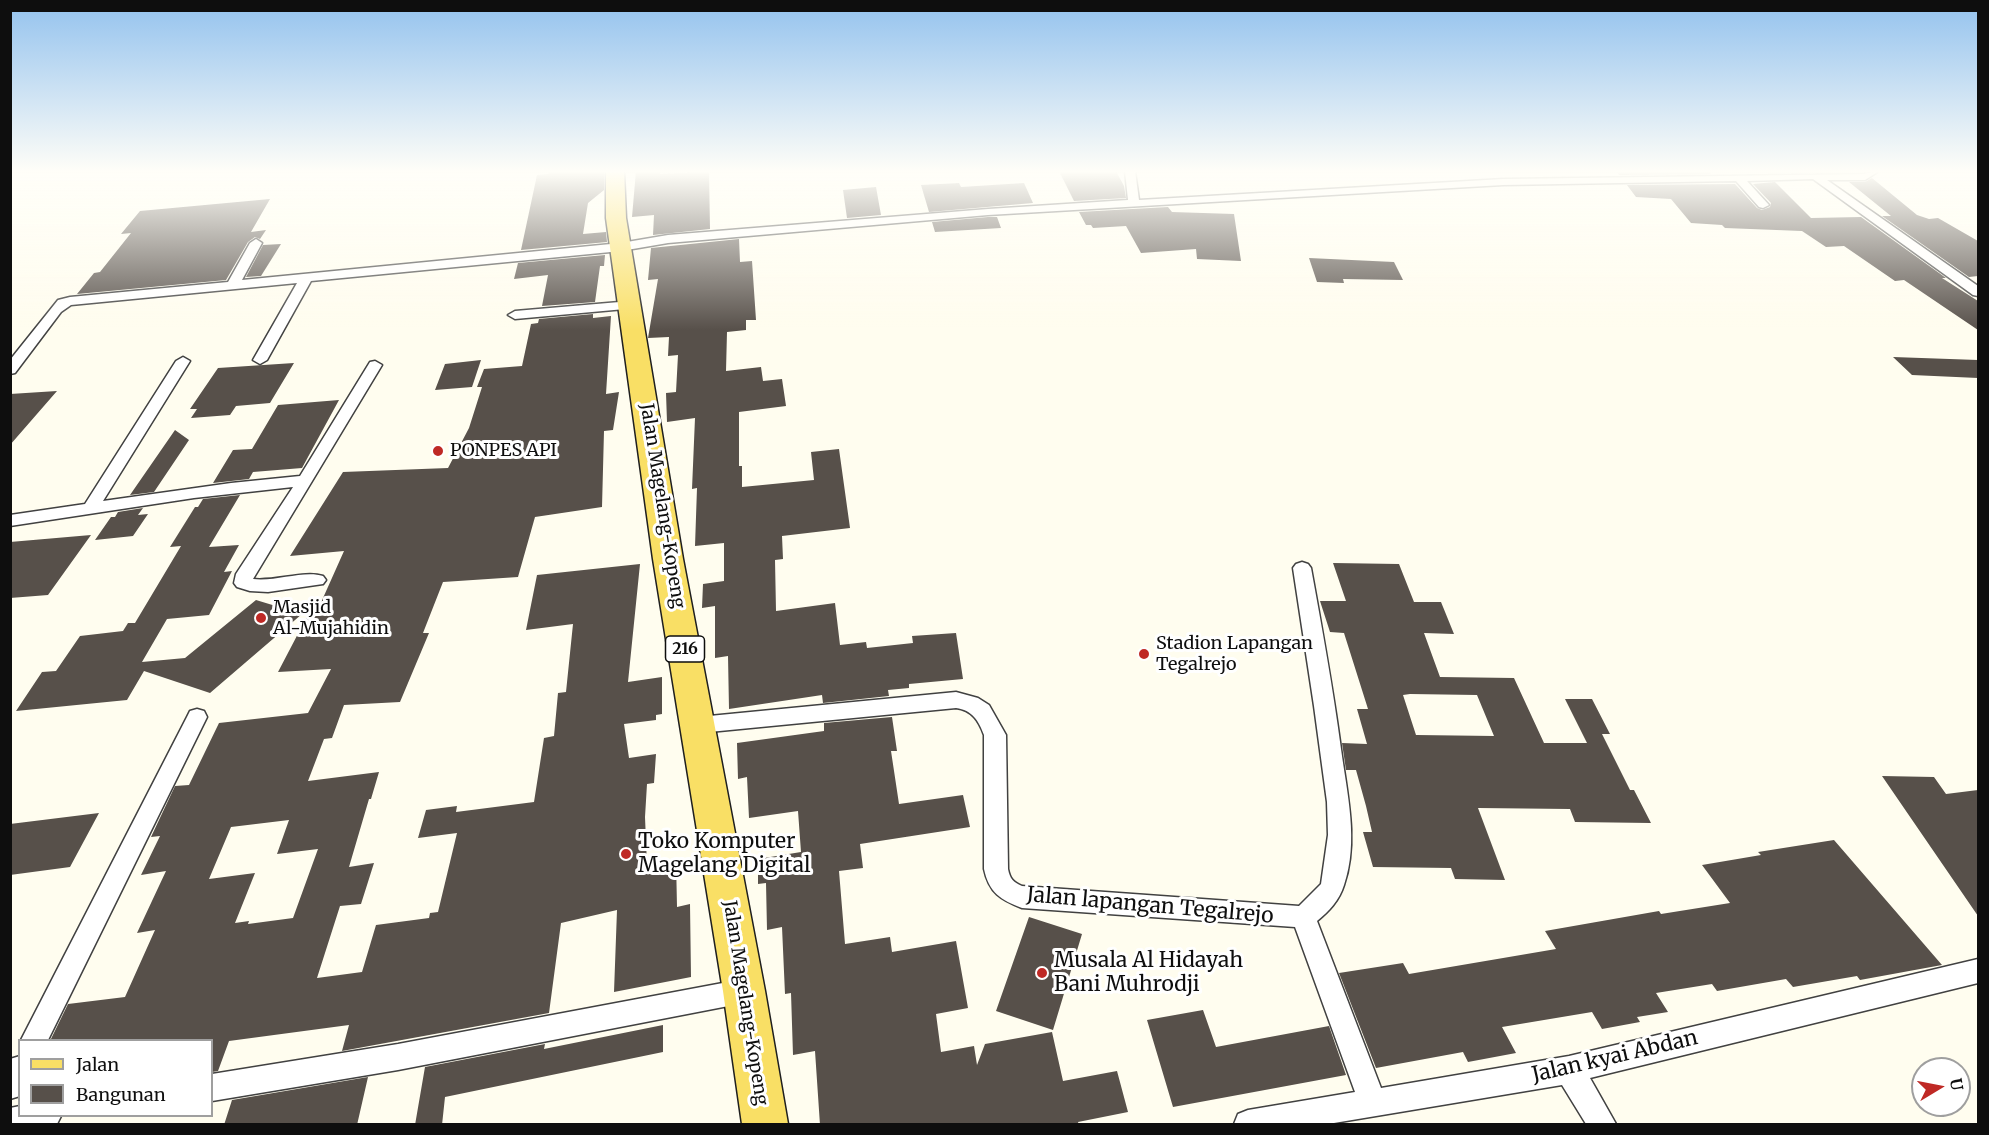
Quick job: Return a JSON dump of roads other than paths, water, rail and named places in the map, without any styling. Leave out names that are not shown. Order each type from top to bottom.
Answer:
[{"type":"main road","name":"Jalan Magelang-Kopeng","points":[[617,224],[668,559],[699,725],[765,1125]]},
{"type":"street","points":[[10,370],[56,309],[65,301],[621,247],[668,239],[846,224]]},
{"type":"street","points":[[1882,224],[1978,292]]},
{"type":"street","points":[[232,286],[256,243]]},
{"type":"street","points":[[260,360],[306,278]]},
{"type":"street","points":[[515,315],[631,305]]},
{"type":"street","points":[[90,509],[183,361]]},
{"type":"street","points":[[317,580],[260,586],[248,586],[243,583],[246,574],[375,365]]},
{"type":"street","points":[[10,521],[171,495],[247,485],[305,481]]},
{"type":"street","points":[[1302,568],[1324,686],[1339,828],[1338,860],[1333,885],[1326,898],[1303,917],[1372,1104]]},
{"type":"street","name":"Jalan lapangan Tegalrejo","points":[[699,725],[956,700],[976,704],[988,718],[995,735],[996,869],[999,885],[1005,891],[1022,897],[1303,917]]},
{"type":"street","points":[[35,1039],[197,717]]},
{"type":"street","name":"Jalan kyai Abdan","points":[[1248,1125],[1569,1070],[1978,971]]},
{"type":"street","points":[[213,1088],[398,1057],[744,991]]},
{"type":"street","points":[[1569,1070],[1602,1125]]},
{"type":"street","points":[[10,1086],[18,1072]]},
{"type":"street","points":[[10,1122],[41,1117]]},
{"type":"place","name":"PONPES API","points":[[438,451]]},
{"type":"place","name":"Masjid Al-Mujahidin","points":[[261,618]]},
{"type":"place","name":"Stadion Lapangan Tegalrejo","points":[[1144,654]]},
{"type":"place","name":"Toko Komputer Magelang Digital","points":[[626,854]]},
{"type":"place","name":"Musala Al Hidayah Bani Muhrodji","points":[[1042,973]]}]
